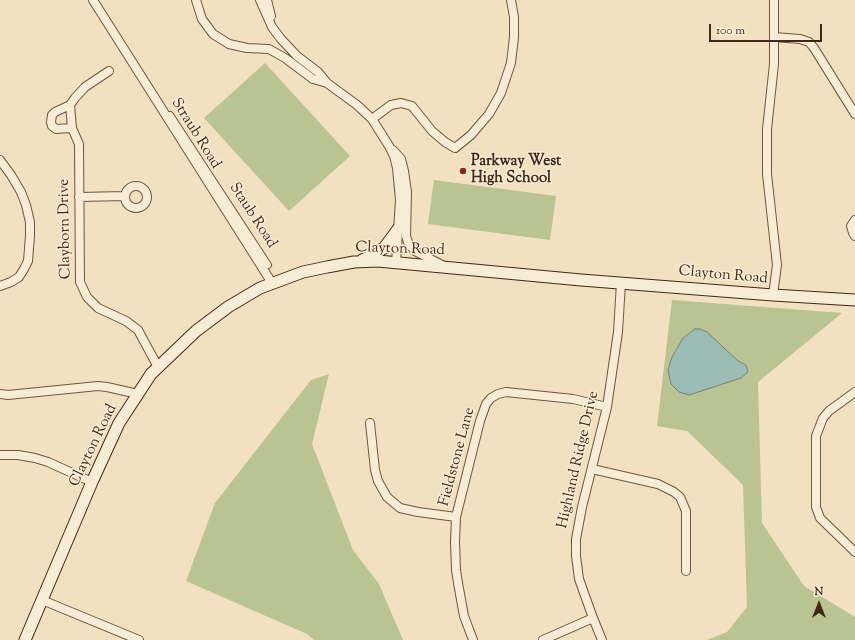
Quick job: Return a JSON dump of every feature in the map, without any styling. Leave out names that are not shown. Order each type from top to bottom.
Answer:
[{"type":"main road","points":[[355,262],[371,256],[384,248],[398,229]]},
{"type":"main road","name":"Clayton Road","points":[[25,640],[92,482],[119,424],[151,374],[196,331],[228,307],[260,288],[272,283],[327,266],[355,262],[396,263],[620,283],[855,300]]},
{"type":"street","name":"Staub Road","points":[[94,0],[268,265]]},
{"type":"street","name":"Straub Road","points":[[94,0],[272,283]]},
{"type":"street","points":[[196,0],[202,19],[213,34],[229,44],[247,48],[270,49],[285,58],[313,79],[326,83],[357,105],[372,119],[394,156],[400,200],[396,263]]},
{"type":"street","points":[[260,0],[272,27],[281,39],[297,56],[318,72],[326,83]]},
{"type":"street","points":[[267,0],[270,13],[281,39]]},
{"type":"street","points":[[372,119],[391,105],[401,103],[412,106],[432,131],[445,142],[456,148],[471,136],[487,118],[498,98],[511,63],[514,37],[512,0]]},
{"type":"street","points":[[773,295],[776,265],[767,174],[767,129],[774,64],[774,0]]},
{"type":"street","points":[[774,38],[800,39],[809,42],[855,114]]},
{"type":"street","points":[[72,128],[62,130],[56,129],[52,126],[52,115],[70,105],[85,87],[109,71]]},
{"type":"street","name":"Clayborn Drive","points":[[70,105],[72,128],[78,144],[80,282],[91,303],[98,308],[126,321],[138,330],[158,366]]},
{"type":"street","points":[[389,146],[401,159],[404,171],[407,192],[406,236],[409,245],[414,252],[446,267]]},
{"type":"street","points":[[0,160],[11,174],[21,192],[30,222],[30,236],[28,261],[19,277],[0,286]]},
{"type":"street","points":[[78,197],[125,196]]},
{"type":"street","points":[[855,220],[851,226],[852,233],[855,236]]},
{"type":"street","name":"Highland Ridge Drive","points":[[602,640],[592,618],[579,579],[576,556],[576,539],[607,407],[618,332],[620,283]]},
{"type":"street","points":[[0,394],[8,395],[98,386],[138,394]]},
{"type":"street","name":"Fieldstone Lane","points":[[473,640],[464,616],[456,570],[456,517],[486,404],[491,398],[506,392],[573,399],[607,407]]},
{"type":"street","points":[[855,392],[829,411],[823,418],[816,436],[816,507],[820,518],[855,552]]},
{"type":"street","points":[[370,424],[375,470],[378,481],[387,496],[400,508],[456,517]]},
{"type":"street","points":[[0,455],[18,455],[48,462],[92,482]]},
{"type":"street","points":[[592,469],[658,484],[680,497],[686,511],[686,571]]},
{"type":"street","points":[[42,600],[139,640]]},
{"type":"street","points":[[543,640],[592,618]]},
{"type":"green space","points":[[265,63],[350,156],[289,211],[204,118]]},
{"type":"green space","points":[[434,180],[556,196],[550,240],[428,224]]},
{"type":"green space","points":[[672,300],[842,313],[758,382],[762,523],[804,586],[855,617],[855,640],[707,640],[727,632],[747,607],[743,485],[687,431],[657,426]],"holes":[[[695,329],[700,329],[738,361],[745,365],[672,357],[683,338]]]},
{"type":"green space","points":[[329,374],[312,444],[353,550],[379,584],[403,640],[314,640],[307,634],[186,581],[215,503],[311,380]]},
{"type":"water","points":[[695,329],[700,329],[707,332],[738,361],[746,365],[748,372],[741,378],[689,395],[679,392],[671,384],[668,370],[672,357],[683,338]]},
{"type":"place","name":"Parkway West High School","points":[[463,171]]}]
